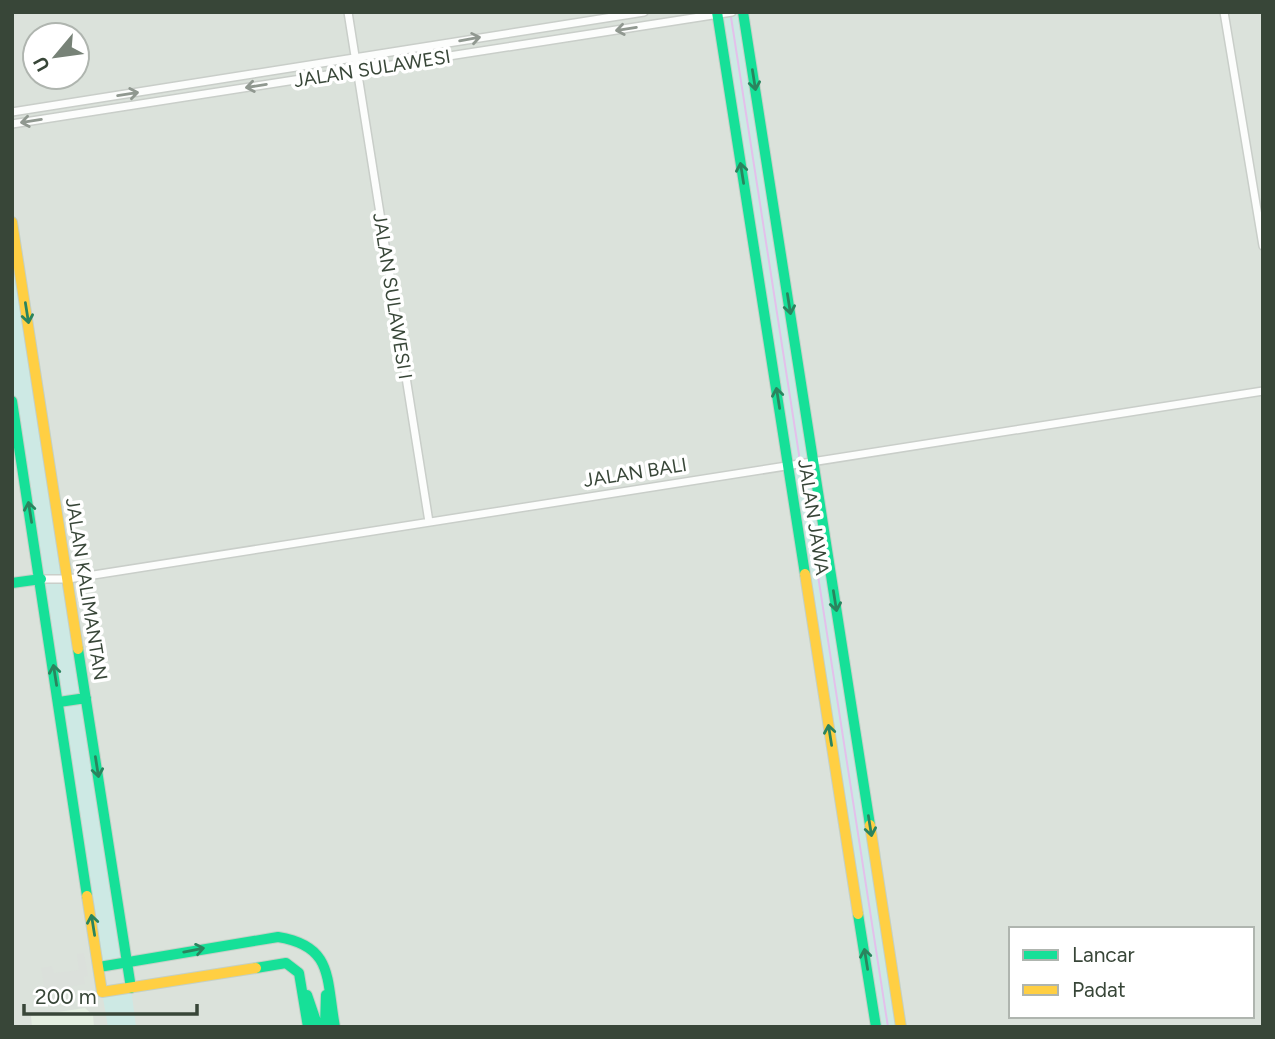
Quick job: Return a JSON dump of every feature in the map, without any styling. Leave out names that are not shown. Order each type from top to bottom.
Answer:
[{"type":"street","name":"JALAN SULAWESI I","points":[[348,12],[429,522]]},
{"type":"street","name":"JALAN SULAWESI","points":[[12,112],[355,60],[644,12]]},
{"type":"street","name":"JALAN SULAWESI","points":[[12,124],[732,12]]},
{"type":"street","name":"JALAN JAWA","points":[[743,12],[810,461],[901,1027]]},
{"type":"street","points":[[1224,12],[1263,246]]},
{"type":"street","name":"JALAN JAWA","points":[[719,13],[876,1027]]},
{"type":"street","name":"JALAN KALIMANTAN","points":[[12,222],[131,988]]},
{"type":"street","name":"JALAN BALI","points":[[12,583],[68,579],[1263,391]]},
{"type":"street","points":[[12,401],[102,992],[286,963],[299,972],[308,1027]]},
{"type":"street","points":[[59,702],[86,698]]},
{"type":"street","points":[[99,967],[234,943],[290,938],[315,949],[323,960],[335,1027]]},
{"type":"street","points":[[325,1027],[327,981]]},
{"type":"street","points":[[302,984],[318,1027]]},
{"type":"shaded area","points":[[12,12],[1263,12],[1263,1027],[12,1027]]},
{"type":"shaded area","points":[[743,12],[901,1027],[876,1027],[717,14]]},
{"type":"shaded area","points":[[12,222],[127,963],[99,967],[12,398]]},
{"type":"shaded area","points":[[84,953],[88,976],[84,977],[85,984],[45,991],[41,968],[52,966],[54,973],[79,970],[77,954]]},
{"type":"shaded area","points":[[131,988],[136,1027],[108,1027],[102,992]]},
{"type":"shaded area","points":[[85,1008],[93,1015],[94,1027],[32,1027],[31,1016]]},
{"type":"waterway","points":[[731,17],[800,461]]},
{"type":"waterway","points":[[801,466],[888,1027]]},
{"type":"traffic: fast","points":[[717,12],[805,574]]},
{"type":"traffic: fast","points":[[743,12],[870,825]]},
{"type":"traffic: fast","points":[[12,401],[87,896]]},
{"type":"traffic: fast","points":[[12,583],[41,579]]},
{"type":"traffic: fast","points":[[78,649],[131,988]]},
{"type":"traffic: fast","points":[[59,702],[86,698]]},
{"type":"traffic: fast","points":[[858,914],[876,1027]]},
{"type":"traffic: fast","points":[[99,967],[278,937],[296,941],[309,948],[324,967],[335,1027]]},
{"type":"traffic: fast","points":[[256,968],[286,963],[299,973],[308,1027]]},
{"type":"traffic: fast","points":[[307,995],[318,1027]]},
{"type":"traffic: fast","points":[[325,1027],[326,995]]},
{"type":"traffic: slow","points":[[12,222],[78,649]]},
{"type":"traffic: slow","points":[[805,574],[858,914]]},
{"type":"traffic: slow","points":[[870,825],[901,1027]]},
{"type":"traffic: slow","points":[[87,896],[102,992],[256,968]]}]
